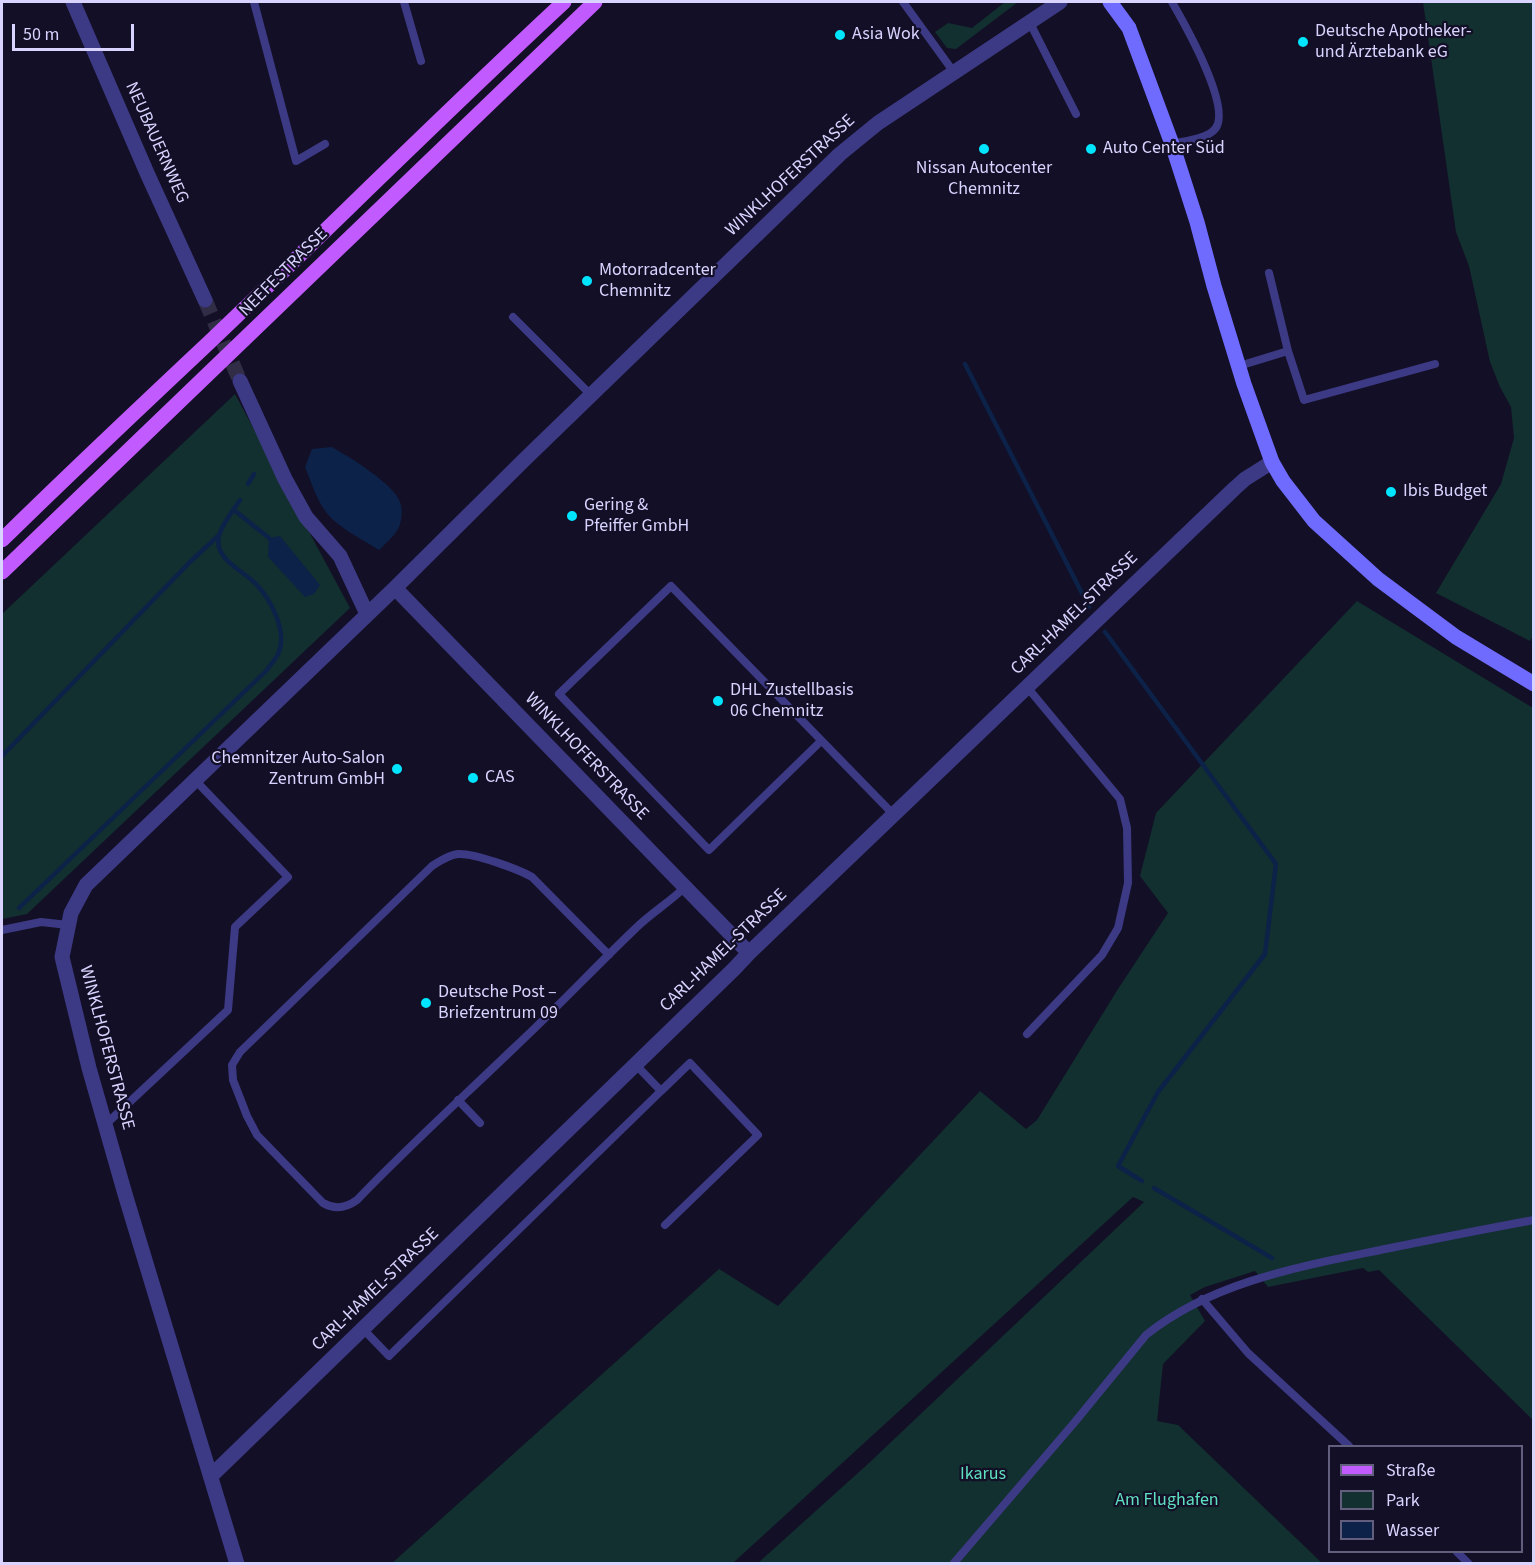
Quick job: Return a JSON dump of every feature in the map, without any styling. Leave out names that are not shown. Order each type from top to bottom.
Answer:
[{"type":"main road","name":"NEEFESTRASSE","points":[[2,540],[462,96],[564,2]]},
{"type":"main road","name":"NEEFESTRASSE","points":[[2,572],[595,2]]},
{"type":"main road","points":[[1113,2],[1129,28],[1172,144],[1239,366],[1272,462],[1283,481],[1314,521],[1378,579],[1456,637],[1533,684]]},
{"type":"street","name":"NEUBAUERNWEG","points":[[73,2],[205,300]]},
{"type":"street","name":"WINKLHOFERSTRASSE","points":[[237,1563],[105,1125],[62,957],[70,913],[86,885],[395,588],[840,154],[874,126],[953,71],[1060,2]]},
{"type":"street","points":[[240,381],[285,479],[306,517],[340,556],[367,614]]},
{"type":"street","name":"CARL-HAMEL-STRASSE","points":[[210,1476],[749,953],[1235,488],[1272,462]]},
{"type":"street","name":"WINKLHOFERSTRASSE","points":[[395,588],[749,953]]},
{"type":"lane","points":[[254,2],[296,161],[326,144]]},
{"type":"lane","points":[[404,2],[421,61]]},
{"type":"lane","points":[[903,2],[953,71]]},
{"type":"lane","points":[[1172,2],[1199,53],[1216,96],[1219,111],[1219,122],[1215,130],[1209,134],[1172,144]]},
{"type":"lane","points":[[1029,21],[1076,114]]},
{"type":"lane","points":[[1269,273],[1288,351],[1304,400],[1435,364]]},
{"type":"lane","points":[[513,317],[591,395]]},
{"type":"lane","points":[[1239,366],[1288,351]]},
{"type":"lane","points":[[821,741],[709,850],[559,694],[671,586],[894,815]]},
{"type":"lane","points":[[1027,1034],[1102,955],[1118,928],[1128,883],[1127,828],[1120,799],[1028,687]]},
{"type":"lane","points":[[105,1125],[228,1010],[235,927],[288,877],[195,780]]},
{"type":"lane","points":[[609,955],[532,878],[520,870],[459,854],[446,857],[432,866],[240,1052],[232,1065],[233,1080],[239,1100],[257,1135],[323,1203],[330,1207],[340,1208],[352,1203],[516,1047],[609,955],[638,926],[685,887]]},
{"type":"lane","points":[[2,930],[41,922],[68,925]]},
{"type":"lane","points":[[363,1329],[389,1356],[690,1063],[758,1135],[665,1225]]},
{"type":"lane","points":[[636,1065],[661,1091]]},
{"type":"lane","points":[[458,1100],[480,1123]]},
{"type":"lane","points":[[953,1563],[1074,1423],[1146,1335],[1160,1323],[1202,1299],[1268,1275],[1533,1220]]},
{"type":"lane","points":[[1202,1299],[1248,1353],[1348,1445]]},
{"type":"green space","points":[[1005,2],[1018,2],[956,49],[947,48],[935,32],[948,23],[972,28]]},
{"type":"green space","points":[[1423,2],[1533,2],[1534,634],[1530,641],[1436,593],[1501,484],[1514,438],[1511,407],[1490,362],[1469,266],[1456,232]]},
{"type":"green space","points":[[235,394],[350,608],[27,914],[2,919],[2,614]]},
{"type":"green space","points":[[1357,601],[1533,708],[1533,1420],[1379,1270],[1368,1272],[1363,1268],[1268,1287],[1255,1271],[1205,1287],[1190,1295],[1205,1321],[1163,1364],[1157,1421],[1178,1425],[1322,1563],[758,1563],[869,1463],[1144,1202],[1133,1197],[733,1563],[391,1564],[719,1269],[778,1306],[980,1091],[1026,1129],[1037,1120],[1168,913],[1140,876],[1156,813]]},
{"type":"water","points":[[332,447],[380,479],[400,502],[402,514],[400,525],[379,550],[331,518],[322,507],[316,494],[305,467],[312,449]]},
{"type":"water","points":[[280,536],[320,585],[314,594],[305,597],[268,557],[269,538]]},
{"type":"waterway","points":[[965,364],[1089,607]]},
{"type":"waterway","points":[[248,484],[254,474]]},
{"type":"waterway","points":[[19,908],[266,671],[278,654],[281,634],[272,607],[256,584],[225,558],[218,544],[222,527],[240,500]]},
{"type":"waterway","points":[[234,510],[269,538]]},
{"type":"waterway","points":[[2,756],[218,536]]},
{"type":"waterway","points":[[1105,632],[1276,864],[1265,954],[1158,1092],[1118,1166],[1142,1181]]},
{"type":"waterway","points":[[1154,1188],[1272,1258]]},
{"type":"tunnel","points":[[205,300],[240,381]]},
{"type":"place","name":"Asia Wok","points":[[840,35]]},
{"type":"place","name":"Deutsche Apotheker- und Ärztebank eG","points":[[1303,42]]},
{"type":"place","name":"Nissan Autocenter Chemnitz","points":[[984,149]]},
{"type":"place","name":"Auto Center Süd","points":[[1091,149]]},
{"type":"place","name":"Motorradcenter Chemnitz","points":[[587,281]]},
{"type":"place","name":"Ibis Budget","points":[[1391,492]]},
{"type":"place","name":"Gering & Pfeiffer GmbH","points":[[572,516]]},
{"type":"place","name":"DHL Zustellbasis 06 Chemnitz","points":[[718,701]]},
{"type":"place","name":"Chemnitzer Auto-Salon Zentrum GmbH","points":[[397,769]]},
{"type":"place","name":"CAS","points":[[473,778]]},
{"type":"place","name":"Deutsche Post – Briefzentrum 09","points":[[426,1003]]},
{"type":"park label","name":"Ikarus","points":[[983,1475]]},
{"type":"park label","name":"Am Flughafen","points":[[1167,1501]]}]
